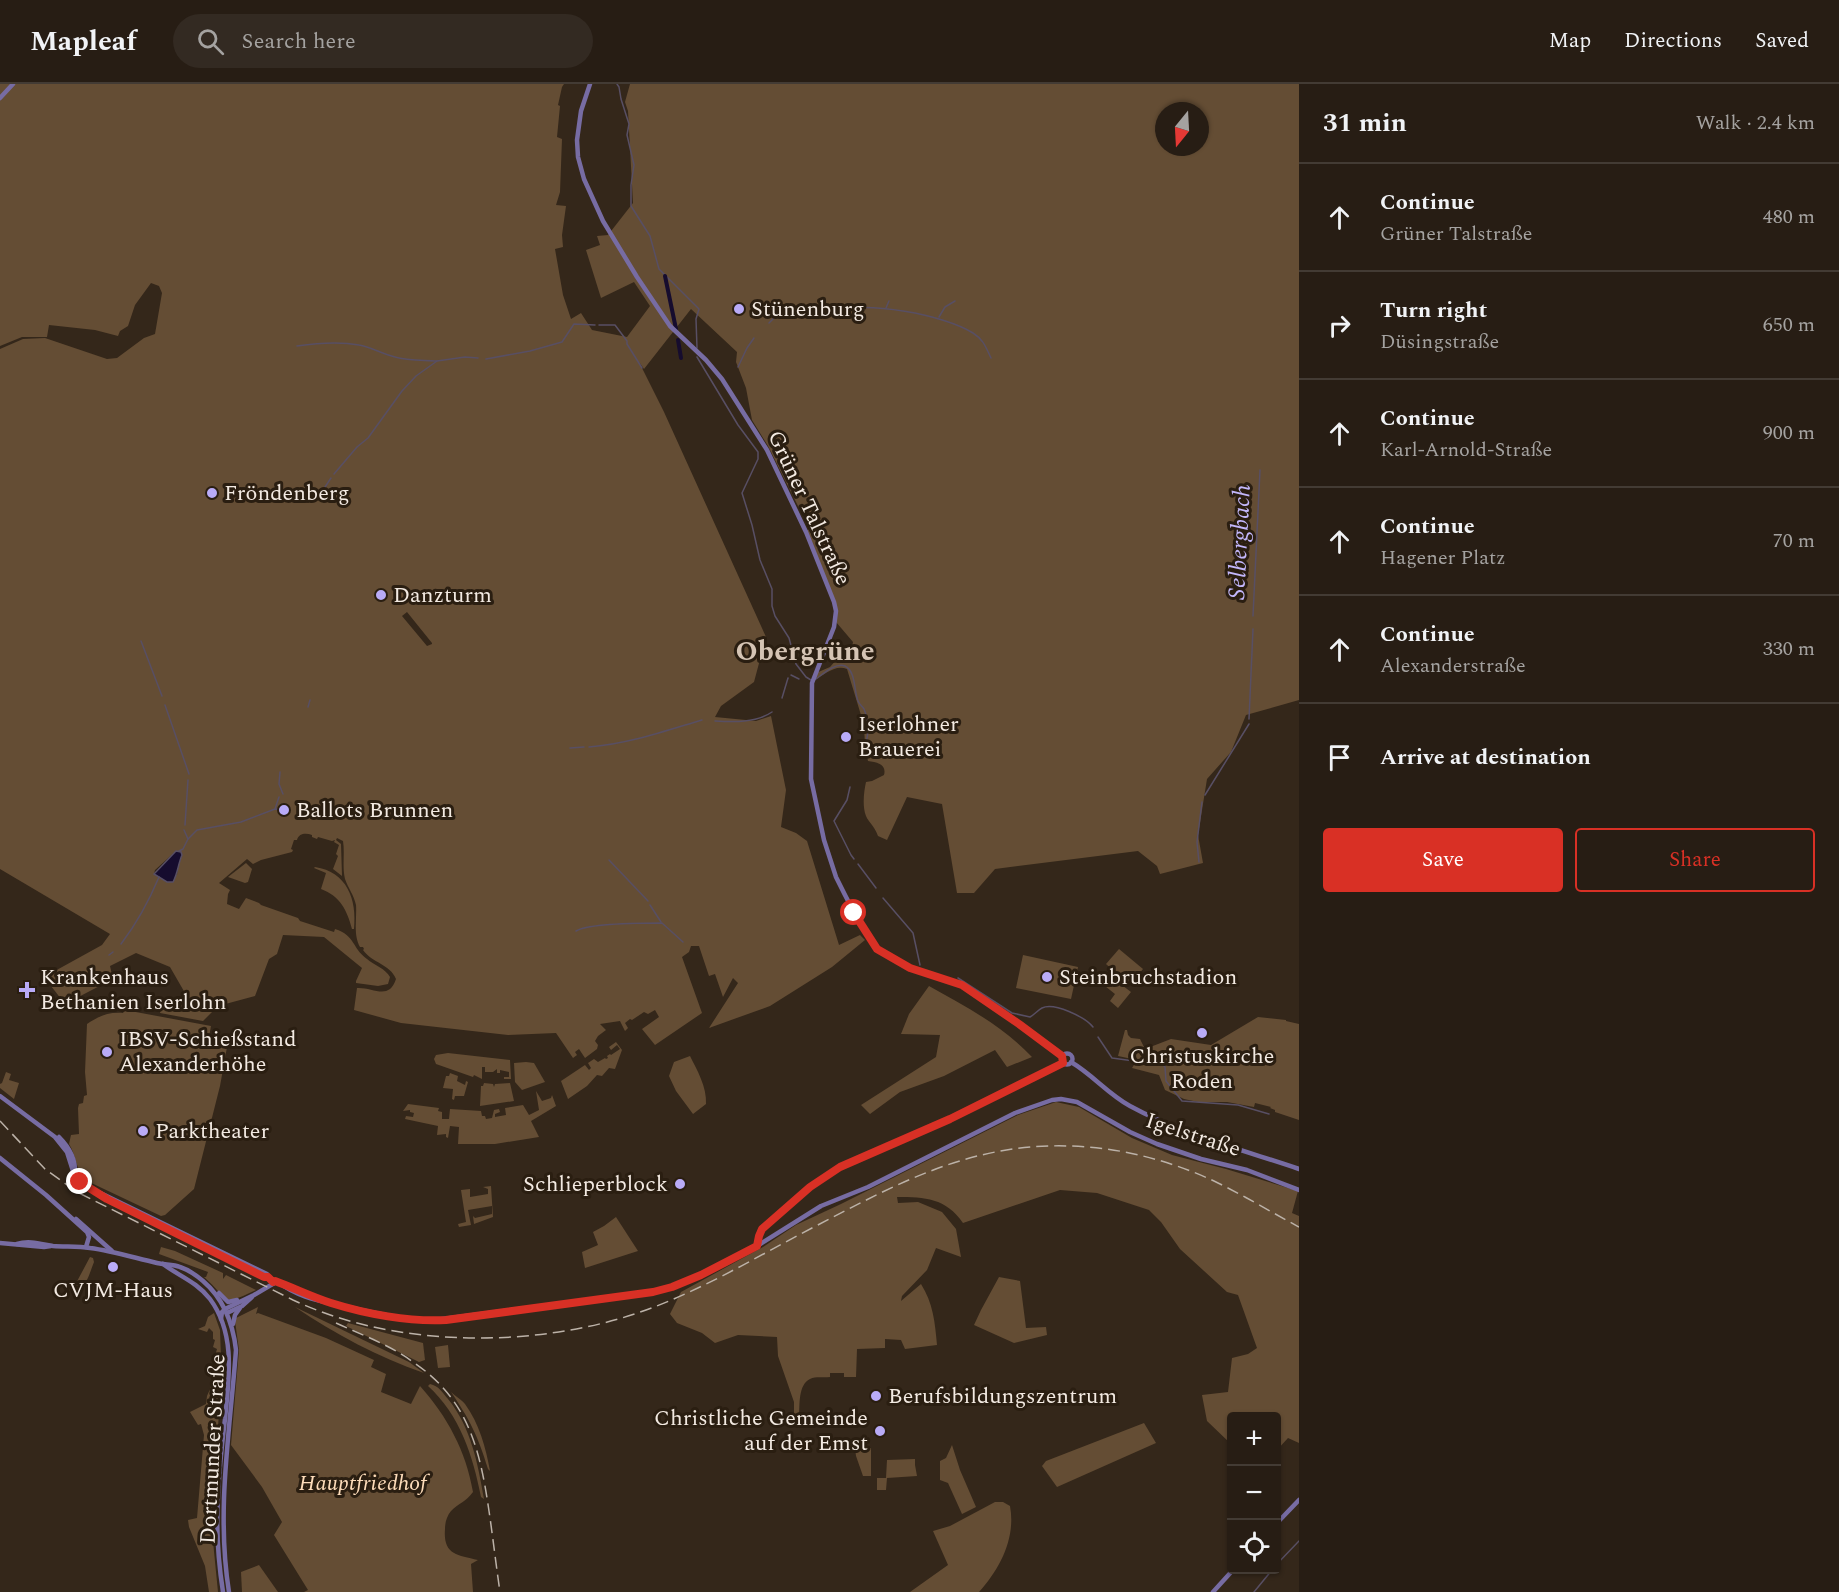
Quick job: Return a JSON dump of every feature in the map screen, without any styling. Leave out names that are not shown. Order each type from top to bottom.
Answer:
[{"type":"main road","points":[[0,98],[13,84]]},
{"type":"main road","name":"Grüner Talstraße","points":[[590,84],[581,111],[577,140],[578,157],[584,179],[603,221],[670,326],[706,360],[722,379],[767,450],[833,597],[836,611],[834,627],[813,680],[812,789],[824,840],[836,877],[873,944],[884,953],[910,968],[962,985],[1062,1056]]},
{"type":"main road","points":[[1063,1063],[1062,1056],[1065,1054],[1070,1055],[1071,1062]]},
{"type":"main road","points":[[757,1246],[762,1229],[810,1187],[840,1167],[950,1119],[1063,1063],[1067,1065],[1071,1062]]},
{"type":"main road","points":[[1071,1062],[1116,1098],[1141,1112],[1299,1169]]},
{"type":"main road","points":[[0,1096],[51,1130],[65,1143],[72,1155],[75,1174],[80,1182],[107,1199],[276,1282],[225,1311],[221,1319]]},
{"type":"main road","name":"Igelstraße","points":[[276,1282],[331,1303],[390,1316],[428,1321],[632,1296],[672,1287],[757,1246],[821,1206],[868,1186],[1015,1113],[1042,1102],[1061,1099],[1086,1106],[1130,1132],[1157,1144],[1201,1160],[1247,1170],[1299,1190]]},
{"type":"main road","points":[[0,1158],[87,1232],[89,1237],[86,1247]]},
{"type":"main road","points":[[103,1195],[267,1274],[268,1277]]},
{"type":"main road","points":[[68,1215],[81,1223],[113,1252]]},
{"type":"main road","points":[[772,1220],[780,1232]]},
{"type":"main road","points":[[93,1235],[93,1248]]},
{"type":"main road","points":[[0,1243],[86,1247],[113,1252],[185,1269],[215,1289],[228,1302],[252,1296]]},
{"type":"main road","points":[[163,1264],[199,1284],[225,1311]]},
{"type":"main road","points":[[176,1270],[195,1277],[212,1289]]},
{"type":"main road","points":[[176,1270],[203,1291],[221,1319]]},
{"type":"main road","points":[[207,1284],[225,1311]]},
{"type":"main road","points":[[234,1333],[234,1318],[237,1310],[252,1296]]},
{"type":"main road","points":[[225,1311],[242,1306]]},
{"type":"main road","name":"Dortmunder Straße","points":[[225,1311],[234,1333],[236,1350],[223,1498],[224,1542],[229,1592]]},
{"type":"main road","name":"Dortmunder Straße","points":[[221,1319],[228,1348],[229,1371],[218,1497],[217,1540],[223,1592]]},
{"type":"main road","points":[[1280,1520],[1299,1500]]},
{"type":"main road","points":[[1213,1592],[1229,1574]]},
{"type":"green space","points":[[0,84],[564,84],[558,105],[560,106],[557,137],[562,139],[560,192],[556,205],[566,206],[562,235],[563,247],[555,249],[563,295],[571,319],[581,313],[592,330],[627,337],[650,306],[634,282],[601,298],[586,250],[600,245],[597,236],[608,235],[633,203],[628,111],[625,102],[630,84],[1299,84],[1299,700],[1246,715],[1231,752],[1207,779],[1198,835],[1203,863],[1160,874],[1157,866],[1138,851],[995,869],[974,893],[957,893],[942,804],[907,797],[887,840],[878,836],[866,816],[864,794],[866,782],[884,775],[885,771],[880,764],[868,761],[864,725],[847,669],[834,669],[813,681],[816,673],[830,667],[837,659],[847,662],[853,642],[836,622],[837,611],[806,531],[818,524],[808,510],[801,512],[768,446],[752,420],[746,388],[736,362],[737,352],[691,309],[644,369],[639,362],[766,637],[754,682],[721,706],[715,717],[756,721],[771,716],[786,790],[781,827],[796,833],[807,841],[839,945],[860,935],[865,940],[832,967],[770,1006],[709,1028],[738,983],[733,978],[723,997],[715,974],[709,976],[699,946],[691,946],[689,952],[682,957],[702,1013],[655,1045],[642,1029],[659,1017],[655,1010],[648,1014],[644,1012],[630,1019],[625,1023],[628,1028],[625,1031],[620,1021],[600,1024],[606,1030],[595,1041],[598,1045],[597,1049],[585,1058],[579,1049],[573,1058],[556,1033],[508,1035],[401,1023],[354,1010],[357,988],[385,991],[393,986],[396,979],[390,970],[371,958],[358,942],[356,905],[344,874],[343,841],[337,838],[336,840],[341,844],[342,876],[333,869],[339,845],[334,842],[335,840],[318,837],[317,839],[305,834],[294,840],[292,852],[253,864],[247,859],[219,883],[230,890],[227,904],[239,909],[246,898],[298,918],[300,921],[334,932],[335,929],[342,932],[350,938],[362,955],[388,974],[390,977],[388,984],[378,986],[356,983],[362,968],[324,937],[283,935],[277,954],[269,959],[255,996],[218,1006],[203,1021],[160,1013],[162,1002],[183,1006],[185,993],[170,967],[136,953],[110,966],[113,979],[65,1004],[44,977],[102,945],[110,934],[0,869],[0,349],[23,339],[45,338],[107,359],[117,358],[144,338],[155,334],[162,293],[159,286],[151,283],[135,305],[128,326],[120,331],[118,336],[95,330],[49,325],[47,337],[22,337],[0,346]],"holes":[[[407,612],[432,643],[432,644],[427,646],[402,616]],[[176,851],[182,855],[178,863],[177,875],[162,878],[154,874],[155,870]]]},
{"type":"green space","points":[[246,863],[252,869],[248,882],[228,877]]},
{"type":"green space","points":[[315,867],[335,875],[348,889],[354,907],[354,929],[338,900],[321,889],[326,873]]},
{"type":"green space","points":[[1119,949],[1143,969],[1130,985],[1106,964]]},
{"type":"green space","name":"Steinbruchstadion","points":[[1023,955],[1078,967],[1071,999],[1016,988]]},
{"type":"green space","points":[[1106,973],[1131,992],[1118,1008],[1110,1001],[1115,994],[1100,982]]},
{"type":"green space","points":[[929,986],[996,1026],[1032,1057],[1007,1067],[995,1050],[944,1076],[900,1092],[870,1114],[861,1105],[936,1057],[940,1035],[901,1034],[909,1014]]},
{"type":"green space","points":[[125,1010],[211,1026],[208,1043],[227,1047],[220,1086],[194,1189],[161,1216],[85,1180],[69,1144],[71,1135],[79,1134],[78,1108],[79,1104],[83,1103],[84,1096],[87,1095],[85,1072],[87,1024],[104,1015],[123,1013]]},
{"type":"green space","points":[[1258,1017],[1299,1024],[1299,1120],[1275,1112],[1271,1107],[1255,1103],[1254,1107],[1227,1102],[1198,1102],[1184,1099],[1165,1090],[1159,1075],[1132,1068],[1137,1060],[1118,1056],[1125,1030],[1131,1038],[1140,1039],[1145,1049],[1171,1039],[1211,1045]]},
{"type":"green space","points":[[616,1042],[622,1050],[615,1069],[609,1068],[602,1076],[597,1075],[587,1086],[568,1099],[561,1081],[585,1065],[589,1070],[591,1068],[588,1063],[594,1059],[598,1062],[608,1058],[607,1056],[620,1049],[617,1045],[611,1050],[609,1047]]},
{"type":"green space","points":[[448,1053],[510,1060],[511,1079],[504,1079],[504,1077],[509,1077],[509,1072],[500,1070],[500,1073],[497,1073],[497,1069],[493,1072],[485,1072],[485,1067],[482,1067],[482,1079],[436,1064],[434,1059],[436,1055]]},
{"type":"green space","points":[[690,1056],[701,1079],[706,1098],[706,1104],[693,1114],[676,1091],[669,1076],[674,1062]]},
{"type":"green space","points":[[514,1063],[534,1063],[545,1082],[522,1090],[515,1082]]},
{"type":"green space","points":[[6,1072],[11,1074],[9,1080],[19,1083],[14,1099],[0,1088]]},
{"type":"green space","points":[[450,1073],[458,1076],[457,1081],[465,1085],[466,1081],[468,1082],[464,1096],[455,1096],[454,1100],[452,1099],[453,1089],[443,1088],[446,1076]]},
{"type":"green space","points":[[484,1083],[493,1084],[494,1087],[495,1084],[510,1083],[514,1101],[480,1106],[481,1086]]},
{"type":"green space","points":[[536,1091],[542,1101],[551,1098],[552,1095],[556,1106],[531,1121],[539,1137],[495,1144],[458,1144],[459,1127],[450,1126],[448,1138],[446,1134],[437,1135],[438,1126],[405,1119],[406,1116],[413,1117],[414,1113],[410,1110],[403,1111],[408,1104],[439,1108],[438,1111],[442,1112],[442,1119],[449,1119],[450,1109],[481,1111],[482,1116],[486,1119],[492,1118],[494,1110],[499,1109],[500,1112],[495,1114],[495,1117],[506,1115],[505,1108],[523,1105],[529,1115],[539,1110]]},
{"type":"green space","points":[[1056,1102],[1079,1107],[1132,1138],[1172,1155],[1298,1191],[1292,1213],[1299,1216],[1299,1443],[1288,1438],[1281,1446],[1281,1412],[1227,1412],[1227,1440],[1207,1421],[1202,1395],[1228,1392],[1232,1358],[1248,1354],[1257,1348],[1238,1295],[1227,1292],[1180,1249],[1161,1222],[1149,1210],[1097,1193],[1060,1190],[963,1223],[942,1204],[926,1199],[897,1197],[898,1203],[918,1202],[942,1212],[956,1229],[961,1257],[936,1248],[927,1270],[902,1296],[901,1301],[921,1284],[931,1306],[937,1345],[905,1349],[901,1340],[885,1339],[885,1348],[857,1349],[856,1377],[844,1377],[844,1373],[830,1373],[830,1377],[810,1379],[803,1386],[799,1416],[794,1418],[794,1402],[778,1356],[777,1337],[738,1335],[715,1343],[702,1333],[677,1323],[670,1314],[681,1292],[763,1247],[796,1225],[1018,1115]]},
{"type":"green space","points":[[491,1186],[493,1217],[474,1224],[473,1216],[475,1218],[492,1214],[492,1206],[468,1210],[471,1225],[459,1227],[458,1224],[466,1222],[461,1190],[470,1189],[470,1197],[488,1194],[488,1189],[483,1187]]},
{"type":"green space","points":[[616,1217],[638,1251],[585,1268],[582,1252],[598,1245],[593,1232]]},
{"type":"green space","points":[[161,1247],[223,1273],[223,1279],[226,1275],[256,1290],[236,1299],[227,1299],[204,1277],[208,1272],[159,1254]]},
{"type":"green space","points":[[90,1257],[94,1262],[87,1280],[74,1292],[74,1287]]},
{"type":"green space","points":[[999,1277],[1020,1281],[1026,1328],[1046,1327],[1047,1335],[1014,1343],[974,1325]]},
{"type":"green space","name":"Hauptfriedhof","points":[[258,1307],[256,1314],[326,1338],[374,1360],[371,1367],[386,1374],[381,1392],[411,1404],[420,1386],[430,1397],[454,1435],[470,1477],[473,1492],[454,1508],[446,1519],[445,1537],[446,1544],[452,1552],[478,1560],[471,1564],[473,1592],[304,1592],[308,1590],[274,1535],[282,1522],[262,1487],[231,1445],[239,1350],[235,1321],[236,1318]]},
{"type":"green space","points":[[295,1307],[409,1362],[424,1373],[357,1344]]},
{"type":"green space","points":[[214,1313],[220,1330],[221,1358],[215,1356],[217,1349],[213,1347],[215,1340],[213,1332],[209,1328],[207,1332],[198,1329],[205,1326],[208,1317]]},
{"type":"green space","points":[[348,1323],[423,1343],[425,1360],[419,1362],[346,1326]]},
{"type":"green space","points":[[448,1345],[450,1367],[438,1368],[435,1347]]},
{"type":"green space","points":[[223,1359],[211,1521],[218,1592],[209,1592],[205,1566],[188,1520],[197,1518],[204,1435],[201,1424],[198,1425],[190,1412],[206,1404],[207,1396]]},
{"type":"green space","points":[[430,1384],[442,1392],[456,1410],[468,1434],[484,1499],[481,1497],[464,1437],[449,1410],[428,1386]]},
{"type":"green space","points":[[451,1392],[465,1404],[478,1427],[490,1471],[473,1429]]},
{"type":"green space","points":[[1144,1423],[1156,1443],[1057,1487],[1042,1466],[1046,1461]]},
{"type":"green space","points":[[952,1445],[976,1507],[962,1514],[948,1483],[940,1480],[940,1461],[946,1458]]},
{"type":"green space","points":[[855,1448],[871,1448],[871,1476],[863,1476]]},
{"type":"green space","points":[[915,1459],[917,1476],[887,1478],[886,1490],[877,1490],[877,1478],[886,1478],[887,1460]]},
{"type":"green space","points":[[995,1502],[1003,1502],[1010,1506],[1011,1530],[1000,1563],[979,1592],[910,1592],[948,1565],[933,1531],[950,1526]]},
{"type":"green space","points":[[259,1565],[278,1592],[242,1592],[241,1572]]},
{"type":"shaded area","points":[[176,851],[181,852],[182,855],[173,882],[167,882],[154,874]]},
{"type":"waterway","points":[[617,84],[629,124],[627,135],[634,165],[631,206],[650,236],[659,269],[699,309],[696,319],[697,348]]},
{"type":"waterway","points":[[665,276],[676,329]]},
{"type":"waterway","points":[[886,308],[889,301]]},
{"type":"waterway","points":[[939,317],[945,307],[955,301]]},
{"type":"waterway","points":[[834,312],[848,309],[884,309],[905,311],[944,320],[980,338],[991,358]]},
{"type":"waterway","points":[[769,323],[778,317]]},
{"type":"waterway","points":[[486,359],[562,342],[574,324],[595,325]]},
{"type":"waterway","points":[[599,325],[615,325],[642,368]]},
{"type":"waterway","points":[[738,367],[754,338]]},
{"type":"waterway","points":[[678,340],[681,358]]},
{"type":"waterway","points":[[297,346],[328,343],[351,344],[410,360],[437,361]]},
{"type":"waterway","points":[[334,474],[357,447],[368,438],[402,391],[416,376],[437,361],[465,357],[478,358]]},
{"type":"waterway","points":[[697,357],[738,425],[758,452],[758,459],[742,493],[760,560],[772,589],[772,606],[775,616],[789,638],[796,664],[811,680]]},
{"type":"waterway","name":"Selbergbach","points":[[1253,616],[1260,470]]},
{"type":"waterway","points":[[325,487],[331,478]]},
{"type":"waterway","name":"Selbergbach","points":[[1249,719],[1253,629]]},
{"type":"waterway","points":[[141,641],[162,696]]},
{"type":"waterway","points":[[816,679],[830,669],[841,665],[849,669],[858,701],[866,717],[868,730],[866,742]]},
{"type":"waterway","points":[[791,675],[799,679]]},
{"type":"waterway","points":[[782,698],[788,678]]},
{"type":"waterway","points":[[308,707],[310,700]]},
{"type":"waterway","points":[[165,705],[189,774]]},
{"type":"waterway","points":[[715,721],[752,720],[772,712]]},
{"type":"waterway","points":[[589,747],[632,740],[702,720]]},
{"type":"waterway","name":"Selbergbach","points":[[1205,795],[1249,724]]},
{"type":"waterway","points":[[570,748],[584,747]]},
{"type":"waterway","points":[[280,772],[279,784],[283,794]]},
{"type":"waterway","points":[[185,825],[188,780]]},
{"type":"waterway","points":[[850,787],[847,800],[834,821],[854,859]]},
{"type":"waterway","points":[[275,809],[279,797]]},
{"type":"waterway","name":"Selbergbach","points":[[1199,862],[1197,842],[1202,802]]},
{"type":"waterway","points":[[179,851],[197,830],[241,822],[275,809],[284,810]]},
{"type":"waterway","points":[[184,830],[188,839]]},
{"type":"waterway","points":[[609,860],[648,901]]},
{"type":"waterway","points":[[858,864],[876,888]]},
{"type":"waterway","points":[[121,944],[142,912],[159,877]]},
{"type":"waterway","points":[[883,898],[913,933],[920,965]]},
{"type":"waterway","points":[[650,905],[661,922]]},
{"type":"waterway","points":[[576,931],[604,925],[662,923],[683,942]]},
{"type":"waterway","points":[[109,955],[113,952]]},
{"type":"waterway","points":[[958,978],[1012,1013],[1030,1017],[1042,1008],[1054,1007],[1077,1015],[1093,1027]]},
{"type":"waterway","points":[[1098,1037],[1112,1058],[1163,1065],[1166,1081],[1182,1101],[1238,1105],[1269,1114]]},
{"type":"waterway","points":[[1281,1560],[1299,1541]]},
{"type":"waterway","points":[[1254,1592],[1269,1574]]},
{"type":"railway","points":[[0,1121],[45,1169],[77,1192],[293,1300],[335,1316],[379,1328],[425,1335],[473,1338],[520,1336],[567,1331],[612,1321],[695,1290],[904,1182],[935,1169],[999,1151],[1069,1146],[1106,1149],[1143,1156],[1214,1181],[1299,1227]]},
{"type":"railway","points":[[336,1323],[385,1345],[413,1362],[432,1376],[459,1409],[476,1446],[481,1467],[500,1592]]},
{"type":"place","name":"Stünenburg","points":[[739,309]]},
{"type":"place","name":"Fröndenberg","points":[[212,493]]},
{"type":"place","name":"Danzturm","points":[[381,595]]},
{"type":"place","name":"Iserlohner Brauerei","points":[[846,737]]},
{"type":"place","name":"Ballots Brunnen","points":[[284,810]]},
{"type":"place","name":"Steinbruchstadion","points":[[1047,977]]},
{"type":"place","name":"Krankenhaus Bethanien Iserlohn","points":[[27,990]]},
{"type":"place","name":"Christuskirche Roden","points":[[1202,1033]]},
{"type":"place","name":"IBSV-Schießstand Alexanderhöhe","points":[[107,1052]]},
{"type":"place","name":"Parktheater","points":[[143,1131]]},
{"type":"place","name":"Schlieperblock","points":[[680,1184]]},
{"type":"place","name":"CVJM-Haus","points":[[113,1267]]},
{"type":"place","name":"Berufsbildungszentrum","points":[[876,1396]]},
{"type":"place","name":"Christliche Gemeinde auf der Emst","points":[[880,1431]]},
{"type":"district","name":"Obergrüne","points":[[805,651]]},
{"type":"route","points":[[80,1182],[107,1199],[268,1277],[273,1282],[331,1303],[402,1318],[428,1321],[446,1320],[632,1296],[672,1287],[757,1246],[762,1229],[793,1201],[831,1172],[950,1119],[1063,1063],[1062,1056],[962,985],[910,968],[877,949],[854,913]]}]
